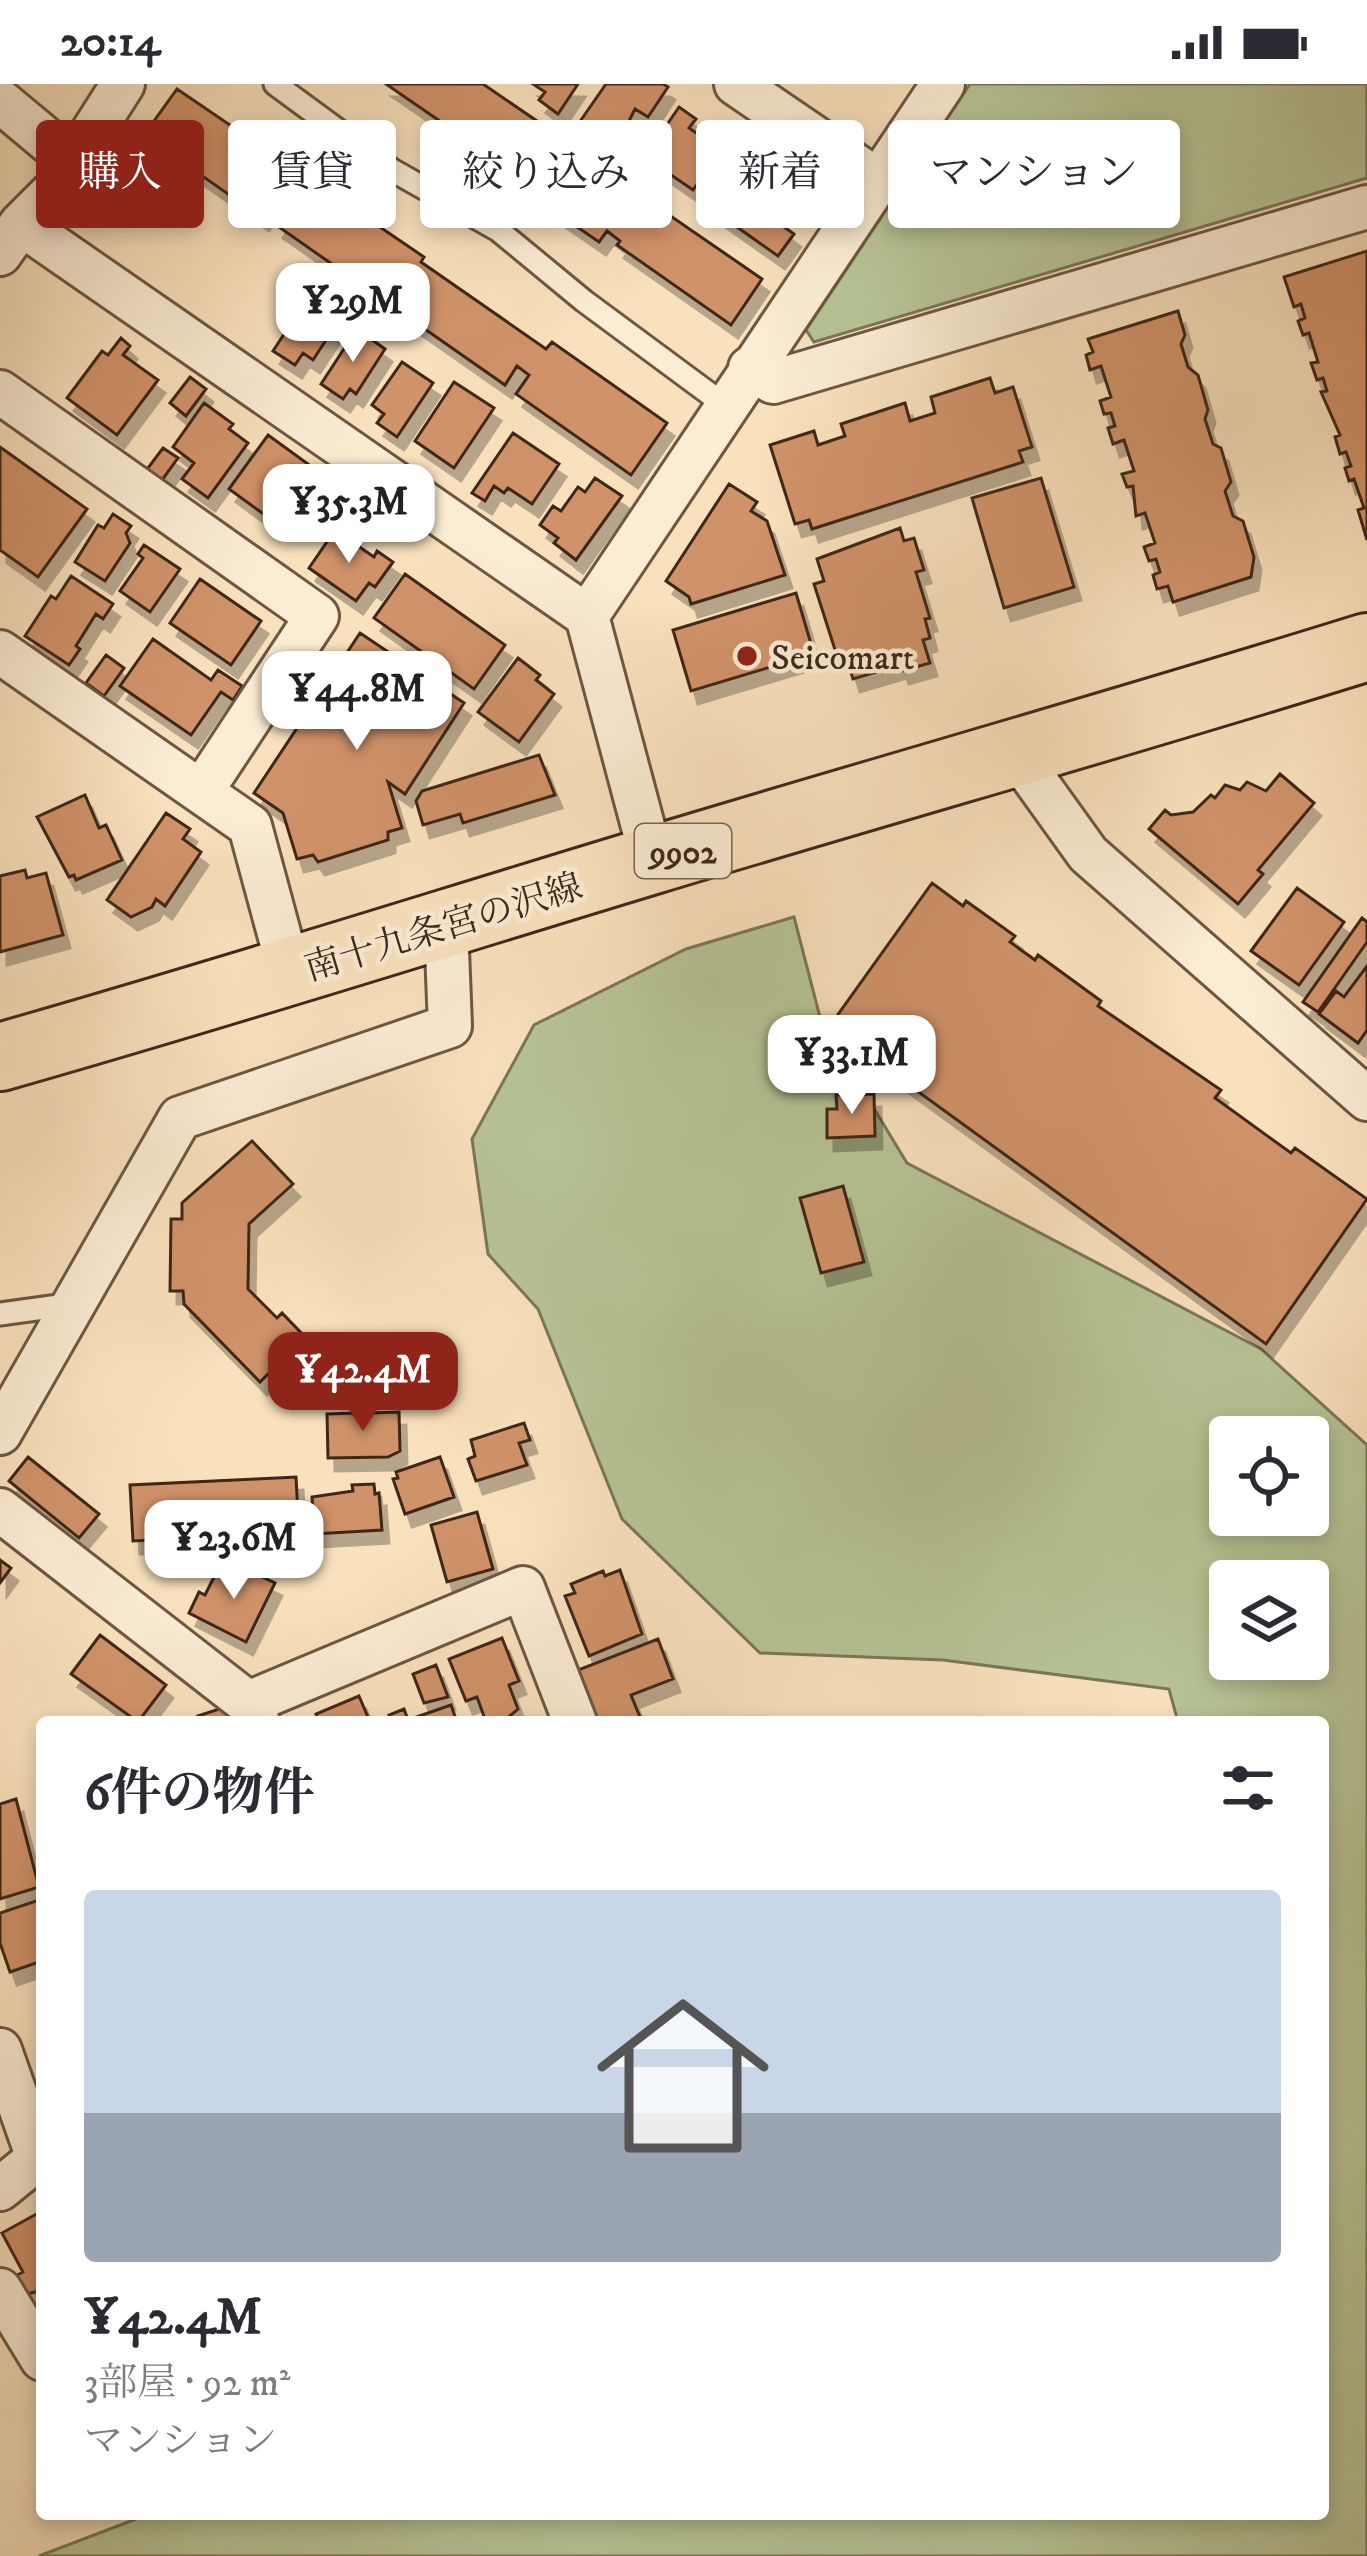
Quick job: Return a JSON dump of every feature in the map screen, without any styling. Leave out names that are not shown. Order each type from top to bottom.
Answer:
[{"type":"main road","name":"南十九条宮の沢線","points":[[0,1057],[290,974],[652,860],[1367,647]]},
{"type":"street","points":[[99,120],[123,84]]},
{"type":"street","points":[[736,84],[877,179]]},
{"type":"street","points":[[587,616],[943,84]]},
{"type":"street","points":[[0,101],[36,131]]},
{"type":"street","points":[[750,368],[773,382],[1367,207]]},
{"type":"street","points":[[36,211],[10,239],[587,616],[652,860]]},
{"type":"street","points":[[0,392],[317,616],[201,792]]},
{"type":"street","points":[[0,652],[250,826],[290,974]]},
{"type":"street","points":[[1014,752],[1088,854],[1367,1099]]},
{"type":"street","points":[[0,1432],[180,1118],[450,1026],[446,926]]},
{"type":"street","points":[[0,1510],[253,1712],[523,1588],[572,1716]]},
{"type":"street","points":[[0,2050],[36,2146]]},
{"type":"street","points":[[0,2189],[36,2160]]},
{"type":"street","points":[[0,2290],[36,2349]]},
{"type":"lane","points":[[275,84],[392,170],[498,230],[584,301],[726,406]]},
{"type":"lane","points":[[0,1314],[74,1304]]},
{"type":"green space","points":[[970,84],[1367,84],[1367,178],[814,342],[806,330],[888,207],[888,228],[1180,228],[1180,120],[946,120]]},
{"type":"green space","points":[[794,917],[821,1021],[907,1163],[1261,1349],[1367,1445],[1367,2556],[39,2556],[133,2520],[1329,2520],[1329,1716],[1176,1716],[1169,1689],[943,1660],[760,1653],[622,1519],[538,1309],[488,1254],[472,1139],[534,1025],[686,949]]},
{"type":"building","points":[[386,84],[483,84],[535,120],[438,120]]},
{"type":"building","points":[[533,84],[578,84],[558,114],[539,100],[545,92]]},
{"type":"building","points":[[606,84],[668,87],[648,117],[635,109],[630,120],[581,120]]},
{"type":"building","points":[[177,89],[228,124],[228,194],[204,177],[204,120],[155,120]]},
{"type":"building","points":[[679,107],[696,119],[689,128],[696,133],[693,190],[672,176],[670,120]]},
{"type":"building","points":[[672,217],[762,279],[731,325],[617,245],[620,241],[607,231],[599,242],[579,228],[672,228]]},
{"type":"building","points":[[280,228],[381,228],[424,257],[421,262],[546,349],[552,342],[667,423],[631,475],[516,394],[529,375],[517,366],[505,385]]},
{"type":"building","points":[[738,228],[786,228],[794,234],[778,256]]},
{"type":"building","points":[[1367,251],[1367,540],[1358,510],[1364,508],[1345,468],[1351,466],[1346,452],[1340,454],[1335,437],[1340,435],[1321,392],[1327,391],[1323,378],[1317,380],[1311,363],[1318,362],[1309,333],[1303,335],[1298,321],[1305,318],[1301,304],[1294,307],[1284,277]]},
{"type":"building","points":[[309,296],[341,317],[313,360],[303,353],[295,365],[273,351]]},
{"type":"building","points":[[1178,311],[1188,367],[1198,375],[1208,410],[1205,419],[1213,444],[1221,448],[1231,482],[1225,491],[1233,516],[1243,521],[1254,557],[1251,577],[1173,602],[1168,586],[1157,589],[1156,559],[1149,561],[1144,547],[1155,543],[1145,513],[1136,516],[1133,486],[1127,487],[1122,474],[1134,471],[1124,440],[1113,444],[1108,428],[1115,426],[1100,401],[1111,397],[1101,366],[1090,370],[1086,355],[1093,352],[1088,339]]},
{"type":"building","points":[[357,329],[385,349],[356,394],[350,389],[343,399],[321,384]]},
{"type":"building","points":[[121,338],[130,346],[123,355],[158,380],[117,435],[67,398],[102,351],[108,355]]},
{"type":"building","points":[[402,362],[433,383],[397,437],[377,423],[384,414],[372,405]]},
{"type":"building","points":[[190,377],[206,389],[186,416],[170,403]]},
{"type":"building","points":[[990,378],[995,393],[1013,387],[1032,447],[1019,451],[1023,462],[812,529],[809,520],[795,524],[770,445],[814,431],[818,445],[845,436],[841,424],[905,403],[910,421],[935,413],[931,397]]},
{"type":"building","points":[[454,382],[494,408],[454,468],[415,441]]},
{"type":"building","points":[[204,403],[233,424],[229,429],[248,443],[208,498],[182,479],[194,463],[173,447]]},
{"type":"building","points":[[513,433],[559,464],[532,504],[508,488],[504,493],[494,486],[485,501],[472,493]]},
{"type":"building","points":[[268,435],[308,464],[269,518],[229,489]]},
{"type":"building","points":[[0,447],[87,509],[38,577],[0,550]]},
{"type":"building","points":[[163,448],[178,458],[160,483],[145,472]]},
{"type":"building","points":[[595,478],[622,496],[576,560],[540,525],[553,506],[561,511],[578,487],[585,492]]},
{"type":"building","points":[[1041,478],[1074,587],[1004,608],[972,498]]},
{"type":"building","points":[[340,479],[358,492],[336,522],[319,509]]},
{"type":"building","points":[[729,484],[757,502],[751,511],[767,521],[785,575],[691,604],[689,597],[666,581]]},
{"type":"building","points":[[113,514],[131,526],[126,533],[130,543],[105,581],[75,562],[98,525],[104,528]]},
{"type":"building","points":[[900,528],[904,541],[914,538],[924,570],[916,572],[930,618],[925,619],[930,638],[923,640],[930,663],[902,671],[900,665],[853,679],[845,653],[837,656],[814,584],[824,581],[817,559]]},
{"type":"building","points":[[335,530],[374,557],[377,551],[393,562],[375,587],[369,583],[356,601],[309,568]]},
{"type":"building","points":[[144,545],[180,569],[150,612],[120,591],[143,558],[138,554]]},
{"type":"building","points":[[405,574],[505,645],[474,689],[374,618]]},
{"type":"building","points":[[71,576],[113,604],[103,619],[96,614],[69,665],[25,636],[51,596],[56,599]]},
{"type":"building","points":[[200,579],[261,621],[231,665],[170,623]]},
{"type":"building","points":[[796,593],[814,654],[691,691],[673,630]]},
{"type":"building","points":[[360,633],[464,703],[405,794],[388,782],[402,828],[388,832],[388,840],[318,862],[313,855],[297,859],[283,813],[254,793]]},
{"type":"building","points":[[153,639],[211,680],[218,670],[242,686],[233,700],[221,692],[191,735],[120,686]]},
{"type":"building","points":[[106,655],[124,668],[104,696],[86,683]]},
{"type":"building","points":[[518,658],[554,694],[519,742],[478,712]]},
{"type":"building","points":[[539,755],[555,795],[463,823],[460,814],[423,825],[416,801],[422,791]]},
{"type":"building","points":[[1280,774],[1314,803],[1258,870],[1263,874],[1238,904],[1149,829],[1165,810],[1171,815],[1193,812],[1225,785],[1240,790],[1247,782],[1266,791]]},
{"type":"building","points":[[85,795],[99,828],[106,825],[122,860],[76,880],[74,875],[69,877],[37,817]]},
{"type":"building","points":[[166,813],[190,829],[183,839],[201,852],[165,906],[156,899],[152,907],[131,917],[107,900]]},
{"type":"building","points":[[25,870],[27,878],[46,873],[63,935],[0,952],[0,876]]},
{"type":"building","points":[[932,883],[1015,936],[1010,942],[1035,960],[1038,955],[1101,1001],[1098,1006],[1221,1090],[1215,1098],[1291,1153],[1295,1148],[1367,1199],[1266,1344],[829,1027]]},
{"type":"building","points":[[1297,888],[1344,922],[1299,985],[1251,951]]},
{"type":"building","points":[[1362,918],[1367,922],[1367,942],[1318,1012],[1303,1002]]},
{"type":"building","points":[[1367,966],[1367,1030],[1358,1043],[1319,1014],[1336,991],[1344,997]]},
{"type":"building","points":[[874,1094],[875,1136],[827,1138],[827,1109],[837,1109],[836,1095]]},
{"type":"building","points":[[252,1141],[293,1184],[249,1224],[248,1289],[277,1318],[282,1313],[309,1341],[282,1369],[277,1365],[260,1382],[184,1304],[183,1291],[170,1291],[171,1219],[182,1219],[182,1203]]},
{"type":"building","points":[[843,1186],[864,1262],[821,1273],[800,1198]]},
{"type":"building","points":[[356,1408],[370,1408],[370,1413],[399,1412],[400,1451],[388,1457],[328,1458],[327,1414],[356,1413]]},
{"type":"building","points":[[524,1423],[530,1440],[519,1443],[527,1465],[476,1481],[468,1459],[475,1456],[471,1440]]},
{"type":"building","points":[[28,1457],[99,1514],[79,1538],[9,1481]]},
{"type":"building","points":[[440,1457],[454,1497],[405,1514],[393,1479],[398,1478],[396,1472]]},
{"type":"building","points":[[296,1477],[299,1533],[133,1541],[130,1485]]},
{"type":"building","points":[[374,1484],[382,1530],[314,1534],[312,1497]]},
{"type":"building","points":[[477,1512],[493,1569],[447,1582],[431,1525]]},
{"type":"building","points":[[0,1560],[11,1568],[0,1583]]},
{"type":"building","points":[[239,1566],[275,1583],[246,1642],[189,1613],[219,1567],[234,1575]]},
{"type":"building","points":[[620,1570],[642,1634],[589,1656],[565,1596],[575,1593],[571,1584],[603,1571],[605,1576]]},
{"type":"building","points":[[100,1635],[166,1685],[143,1716],[130,1716],[71,1674]]},
{"type":"building","points":[[502,1638],[519,1681],[509,1685],[518,1709],[510,1716],[484,1716],[477,1697],[466,1701],[449,1659]]},
{"type":"building","points":[[658,1639],[673,1679],[631,1695],[640,1716],[596,1716],[578,1670]]},
{"type":"building","points":[[436,1665],[448,1697],[424,1703],[413,1674]]},
{"type":"building","points":[[359,1696],[367,1716],[317,1716]]},
{"type":"building","points":[[451,1705],[455,1716],[419,1716]]},
{"type":"building","points":[[225,1707],[229,1716],[198,1716]]},
{"type":"building","points":[[16,1799],[36,1888],[0,1899],[0,1804]]},
{"type":"building","points":[[36,1901],[36,1963],[10,1972],[0,1943],[0,1913]]},
{"type":"building","points":[[36,2214],[36,2292],[24,2295],[13,2277],[23,2272],[2,2233]]},
{"type":"place","name":"Seicomart","points":[[747,656]]}]
